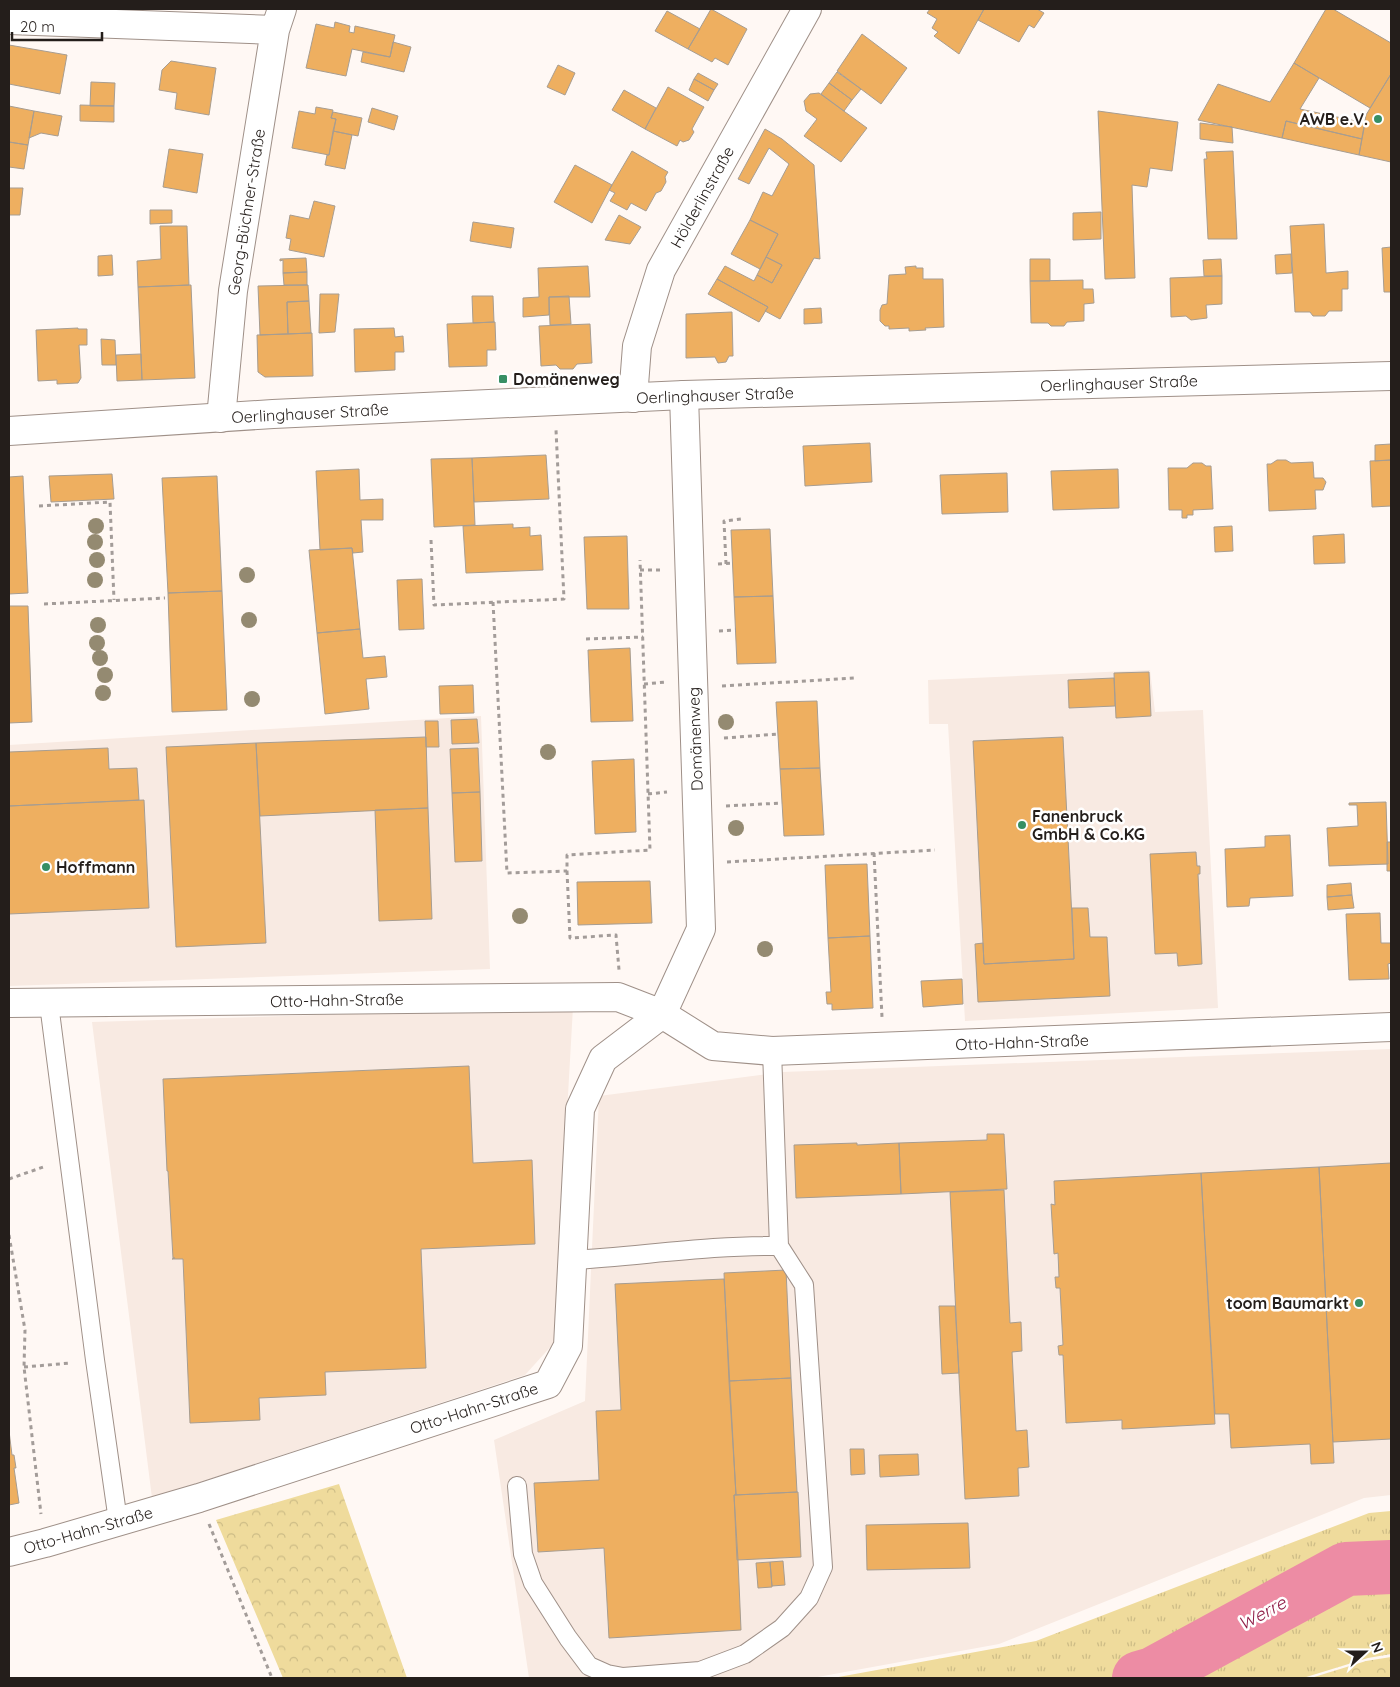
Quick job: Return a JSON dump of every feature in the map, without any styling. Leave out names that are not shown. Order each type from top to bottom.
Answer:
[{"type":"street","name":"Hölderlinstraße","points":[[632,398],[637,346],[661,270],[807,9]]},
{"type":"street","points":[[9,20],[279,19]]},
{"type":"street","name":"Georg-Büchner-Straße","points":[[221,418],[233,291],[279,19]]},
{"type":"street","name":"Oerlinghauser Straße","points":[[9,431],[221,418],[684,395],[1391,376]]},
{"type":"street","name":"Domänenweg","points":[[662,1014],[702,929],[684,395]]},
{"type":"street","name":"Otto-Hahn-Straße","points":[[9,1003],[618,997],[662,1014],[713,1046],[772,1051],[1391,1027]]},
{"type":"street","name":"Otto-Hahn-Straße","points":[[9,1552],[198,1498],[548,1384],[568,1346],[580,1109],[604,1059],[662,1014]]},
{"type":"lane","points":[[49,1004],[68,1159],[118,1521]]},
{"type":"lane","points":[[518,1486],[523,1554],[533,1583],[589,1666],[607,1674],[623,1677],[700,1671],[745,1654],[782,1628],[809,1598],[823,1567],[804,1285],[779,1246],[772,1051]]},
{"type":"lane","points":[[572,1260],[619,1258],[727,1246],[779,1246]]},
{"type":"path","points":[[431,540],[434,605],[564,598],[556,430]]},
{"type":"path","points":[[39,506],[110,502],[114,600]]},
{"type":"path","points":[[726,564],[724,521],[741,519]]},
{"type":"path","points":[[619,975],[616,936],[570,938],[567,855],[650,850],[640,560]]},
{"type":"path","points":[[44,604],[165,598]]},
{"type":"path","points":[[493,602],[507,873],[567,871]]},
{"type":"path","points":[[586,639],[643,637]]},
{"type":"path","points":[[694,688],[854,678]]},
{"type":"path","points":[[696,740],[779,734]]},
{"type":"path","points":[[698,808],[782,803]]},
{"type":"path","points":[[699,864],[935,850]]},
{"type":"path","points":[[874,853],[884,1047]]},
{"type":"path","points":[[9,1179],[68,1159]]},
{"type":"path","points":[[9,1234],[24,1330],[24,1367],[44,1543]]},
{"type":"path","points":[[24,1367],[95,1360]]},
{"type":"path","points":[[198,1498],[272,1678]]},
{"type":"shaded area","points":[[1150,670],[1155,712],[1203,710],[1218,1008],[965,1021],[948,724],[929,724],[928,680]]},
{"type":"shaded area","points":[[481,716],[490,969],[9,986],[9,745]]},
{"type":"shaded area","points":[[573,1007],[554,1343],[525,1375],[152,1498],[92,1022]]},
{"type":"shaded area","points":[[1391,1049],[1391,1495],[1364,1498],[999,1644],[812,1678],[529,1678],[494,1440],[585,1401],[599,1096],[783,1072]]},
{"type":"green space","points":[[339,1484],[407,1678],[283,1678],[216,1520]]},
{"type":"green space","points":[[1391,1511],[1391,1654],[1368,1658],[1303,1678],[833,1678],[1036,1641],[1369,1513]]},
{"type":"green space","points":[[1391,1657],[1391,1678],[1311,1678],[1366,1661]]},
{"type":"building","points":[[711,9],[747,29],[728,65],[715,58],[712,62],[688,49]]},
{"type":"building","points":[[930,9],[984,9],[959,54],[934,36],[938,32],[932,28],[937,19],[927,13]]},
{"type":"building","points":[[984,9],[1037,9],[1044,13],[1034,28],[1029,25],[1019,42],[978,20]]},
{"type":"building","points":[[1326,9],[1333,9],[1391,43],[1391,74],[1370,108],[1294,63]]},
{"type":"building","points":[[667,11],[700,29],[688,49],[655,31]]},
{"type":"building","points":[[335,22],[350,26],[349,32],[354,33],[355,26],[395,35],[390,57],[352,49],[346,76],[306,68],[316,24],[334,28]]},
{"type":"building","points":[[862,34],[907,68],[881,104],[837,71]]},
{"type":"building","points":[[393,42],[411,47],[404,72],[361,62],[363,52],[390,57]]},
{"type":"building","points":[[9,45],[67,55],[60,94],[9,84]]},
{"type":"building","points":[[171,61],[216,68],[209,115],[175,109],[177,93],[159,90],[162,70]]},
{"type":"building","points":[[1294,63],[1319,78],[1300,109],[1365,123],[1362,139],[1286,121],[1282,138],[1198,120],[1218,84],[1270,102]]},
{"type":"building","points":[[558,65],[575,73],[565,95],[547,87]]},
{"type":"building","points":[[837,72],[861,89],[852,100],[829,83]]},
{"type":"building","points":[[698,73],[718,84],[714,90],[694,79]]},
{"type":"building","name":"AWB e.V.","points":[[1391,74],[1391,162],[1359,155],[1366,115]]},
{"type":"building","points":[[694,79],[714,90],[708,101],[689,90]]},
{"type":"building","points":[[91,82],[115,83],[114,106],[90,106]]},
{"type":"building","points":[[829,83],[852,100],[844,111],[821,94]]},
{"type":"building","points":[[668,87],[704,107],[692,129],[694,132],[689,140],[683,142],[680,140],[677,146],[645,129]]},
{"type":"building","points":[[624,90],[656,108],[645,129],[612,110]]},
{"type":"building","points":[[819,93],[867,128],[841,162],[804,136],[817,119],[806,111],[804,101],[810,94]]},
{"type":"building","points":[[80,105],[114,106],[114,122],[80,121]]},
{"type":"building","points":[[9,106],[34,111],[28,145],[9,142]]},
{"type":"building","points":[[316,107],[333,110],[331,118],[336,119],[329,155],[292,148],[299,111],[315,114]]},
{"type":"building","points":[[372,108],[398,116],[394,130],[368,122]]},
{"type":"building","points":[[34,111],[62,116],[58,136],[41,133],[29,138]]},
{"type":"building","points":[[1098,111],[1178,122],[1172,171],[1150,168],[1147,187],[1132,185],[1135,278],[1105,279]]},
{"type":"building","points":[[333,112],[362,118],[358,136],[333,131],[336,119],[331,118]]},
{"type":"building","points":[[1286,121],[1362,139],[1359,155],[1282,138]]},
{"type":"building","points":[[1200,123],[1232,127],[1233,143],[1200,139]]},
{"type":"building","points":[[765,129],[782,139],[814,165],[820,259],[814,258],[780,319],[765,311],[768,307],[717,279],[725,266],[754,281],[757,275],[772,283],[782,265],[766,257],[778,234],[750,220],[763,192],[772,196],[789,164],[769,148],[749,184],[738,179]]},
{"type":"building","points":[[333,131],[352,135],[345,169],[325,165],[327,155],[329,155]]},
{"type":"building","points":[[9,142],[28,145],[24,169],[9,167]]},
{"type":"building","points":[[169,149],[203,154],[197,193],[163,187]]},
{"type":"building","points":[[632,151],[668,172],[665,177],[666,182],[661,191],[656,193],[646,211],[631,203],[627,210],[610,201],[615,193],[609,190]]},
{"type":"building","points":[[1233,151],[1237,239],[1208,239],[1204,159],[1207,159],[1206,152]]},
{"type":"building","points":[[575,165],[612,185],[592,223],[554,202]]},
{"type":"building","points":[[9,188],[23,188],[20,215],[9,215]]},
{"type":"building","points":[[314,201],[335,206],[324,257],[289,250],[291,239],[286,238],[290,215],[309,219]]},
{"type":"building","points":[[150,210],[172,210],[172,223],[150,224]]},
{"type":"building","points":[[1101,212],[1101,239],[1073,240],[1073,213]]},
{"type":"building","points":[[619,215],[641,227],[630,244],[605,240]]},
{"type":"building","points":[[750,220],[778,234],[760,269],[731,254]]},
{"type":"building","points":[[473,222],[514,228],[511,248],[470,241]]},
{"type":"building","points":[[1324,224],[1326,273],[1348,271],[1348,289],[1342,289],[1342,311],[1329,311],[1325,316],[1313,316],[1310,312],[1295,312],[1290,226]]},
{"type":"building","points":[[160,226],[187,226],[189,285],[138,287],[137,261],[161,259]]},
{"type":"building","points":[[1391,247],[1391,292],[1384,292],[1382,248]]},
{"type":"building","points":[[1291,254],[1292,273],[1276,274],[1275,255]]},
{"type":"building","points":[[112,255],[113,275],[98,276],[98,256]]},
{"type":"building","points":[[766,257],[782,265],[772,283],[757,275]]},
{"type":"building","points":[[306,258],[307,272],[283,273],[283,260],[280,261],[280,259]]},
{"type":"building","points":[[1030,259],[1050,259],[1050,281],[1030,281]]},
{"type":"building","points":[[1221,259],[1222,276],[1204,276],[1203,260]]},
{"type":"building","points":[[588,266],[590,297],[549,297],[549,315],[523,317],[523,298],[539,297],[538,268]]},
{"type":"building","points":[[916,266],[916,268],[923,268],[923,279],[943,279],[944,327],[909,331],[909,328],[889,329],[889,326],[885,326],[880,321],[880,310],[882,305],[887,304],[889,275],[906,274],[905,267]]},
{"type":"building","points":[[307,272],[307,285],[284,285],[283,273]]},
{"type":"building","points":[[1222,276],[1222,304],[1206,305],[1207,318],[1191,320],[1186,316],[1171,317],[1170,278]]},
{"type":"building","points":[[717,279],[768,307],[759,322],[708,294]]},
{"type":"building","points":[[1083,280],[1083,289],[1093,289],[1094,303],[1084,304],[1084,321],[1067,322],[1064,326],[1051,326],[1048,323],[1031,323],[1030,281]]},
{"type":"building","points":[[191,285],[195,378],[142,380],[138,287]]},
{"type":"building","points":[[308,285],[309,301],[287,302],[288,334],[260,335],[258,286]]},
{"type":"building","points":[[320,294],[339,294],[335,332],[319,333]]},
{"type":"building","points":[[472,296],[493,296],[494,322],[473,323]]},
{"type":"building","points":[[569,296],[571,324],[550,325],[549,297]]},
{"type":"building","points":[[309,301],[311,333],[288,334],[287,302]]},
{"type":"building","points":[[821,308],[822,323],[804,324],[804,309]]},
{"type":"building","points":[[732,312],[733,356],[729,356],[726,362],[718,363],[715,357],[686,358],[686,314]]},
{"type":"building","points":[[495,322],[496,350],[487,350],[487,366],[449,367],[447,324]]},
{"type":"building","points":[[590,324],[592,363],[577,364],[573,369],[560,369],[556,365],[541,366],[539,326]]},
{"type":"building","points":[[394,328],[395,337],[403,336],[404,352],[395,352],[395,370],[355,372],[354,329]]},
{"type":"building","points":[[87,329],[87,345],[79,345],[81,378],[78,383],[57,384],[57,380],[38,381],[36,330]]},
{"type":"building","points":[[312,333],[313,376],[265,377],[258,372],[257,335]]},
{"type":"building","points":[[101,339],[115,340],[116,365],[102,365]]},
{"type":"building","points":[[141,354],[142,380],[117,381],[116,355]]},
{"type":"building","points":[[870,443],[872,482],[805,486],[803,446]]},
{"type":"building","points":[[1391,444],[1391,460],[1375,461],[1375,445]]},
{"type":"building","points":[[546,455],[549,499],[474,502],[472,458]]},
{"type":"building","points":[[472,458],[475,525],[434,527],[431,459]]},
{"type":"building","points":[[1277,460],[1286,460],[1291,463],[1313,462],[1314,478],[1323,478],[1326,482],[1323,490],[1315,490],[1316,509],[1269,511],[1267,464]]},
{"type":"building","points":[[1391,460],[1391,506],[1372,507],[1370,461]]},
{"type":"building","points":[[1193,463],[1211,466],[1213,509],[1193,510],[1193,515],[1187,515],[1187,518],[1182,518],[1182,510],[1169,510],[1168,468],[1187,468]]},
{"type":"building","points":[[359,469],[360,500],[383,499],[383,520],[361,520],[363,552],[353,553],[352,548],[320,550],[316,471]]},
{"type":"building","points":[[1118,469],[1119,508],[1053,510],[1051,471]]},
{"type":"building","points":[[1007,473],[1008,512],[942,514],[940,475]]},
{"type":"building","points":[[112,474],[114,499],[51,502],[49,476]]},
{"type":"building","points":[[23,476],[28,593],[9,594],[9,477]]},
{"type":"building","points":[[217,476],[222,591],[168,593],[162,478]]},
{"type":"building","points":[[513,524],[513,528],[530,527],[530,536],[541,535],[543,570],[466,573],[463,526]]},
{"type":"building","points":[[1232,526],[1233,551],[1215,552],[1214,527]]},
{"type":"building","points":[[770,529],[773,596],[734,597],[731,530]]},
{"type":"building","points":[[1344,534],[1345,563],[1314,564],[1313,536]]},
{"type":"building","points":[[627,536],[629,609],[587,609],[584,537]]},
{"type":"building","points":[[352,548],[360,629],[317,633],[309,550]]},
{"type":"building","points":[[422,579],[424,629],[399,630],[397,580]]},
{"type":"building","points":[[222,591],[227,710],[172,712],[168,593]]},
{"type":"building","points":[[773,596],[776,663],[737,664],[734,597]]},
{"type":"building","points":[[9,606],[28,606],[32,722],[9,723]]},
{"type":"building","points":[[360,629],[363,658],[385,656],[387,677],[366,679],[369,709],[325,714],[317,633]]},
{"type":"building","points":[[630,648],[633,721],[591,722],[588,650]]},
{"type":"building","points":[[1149,672],[1151,716],[1116,718],[1114,673]]},
{"type":"building","points":[[1114,678],[1115,706],[1069,708],[1068,680]]},
{"type":"building","points":[[473,685],[474,713],[440,714],[439,686]]},
{"type":"building","points":[[817,701],[820,768],[780,769],[776,702]]},
{"type":"building","points":[[477,719],[479,743],[452,744],[451,720]]},
{"type":"building","points":[[425,721],[438,721],[439,747],[426,747]]},
{"type":"building","points":[[426,737],[428,808],[260,816],[256,743]]},
{"type":"building","name":"Fanenbruck GmbH & Co.KG","points":[[1063,737],[1074,959],[984,964],[973,741]]},
{"type":"building","points":[[256,743],[266,943],[176,947],[166,747]]},
{"type":"building","points":[[108,748],[109,769],[137,768],[139,800],[9,806],[9,752]]},
{"type":"building","points":[[478,748],[480,792],[452,793],[450,749]]},
{"type":"building","points":[[634,759],[636,832],[595,834],[592,761]]},
{"type":"building","points":[[820,768],[824,835],[784,836],[780,769]]},
{"type":"building","points":[[480,792],[482,861],[455,862],[452,793]]},
{"type":"building","points":[[144,800],[149,908],[9,914],[9,806]]},
{"type":"building","points":[[1386,802],[1388,864],[1329,866],[1327,828],[1358,826],[1357,805],[1349,805],[1349,803]]},
{"type":"building","points":[[428,808],[432,919],[379,921],[375,810]]},
{"type":"building","points":[[1290,835],[1293,896],[1250,898],[1249,906],[1227,907],[1225,849],[1265,847],[1265,836]]},
{"type":"building","points":[[1387,842],[1391,842],[1391,871],[1387,871]]},
{"type":"building","points":[[1196,852],[1197,866],[1200,866],[1200,874],[1198,874],[1202,964],[1178,966],[1177,953],[1155,954],[1150,854]]},
{"type":"building","points":[[867,864],[870,936],[828,938],[825,865]]},
{"type":"building","points":[[650,881],[652,923],[578,925],[577,882]]},
{"type":"building","points":[[1351,883],[1352,895],[1327,897],[1327,885]]},
{"type":"building","points":[[1352,895],[1354,908],[1328,910],[1327,897]]},
{"type":"building","points":[[1072,908],[1088,908],[1090,937],[1107,937],[1110,996],[978,1002],[975,944],[983,943],[984,964],[1074,959]]},
{"type":"building","points":[[1380,913],[1381,943],[1391,943],[1391,963],[1388,964],[1389,979],[1349,980],[1346,914]]},
{"type":"building","points":[[870,936],[873,1008],[832,1010],[832,1004],[827,1004],[826,992],[831,992],[828,938]]},
{"type":"building","points":[[962,979],[963,1004],[923,1007],[921,981]]},
{"type":"building","points":[[469,1066],[473,1163],[532,1160],[535,1244],[421,1249],[426,1368],[325,1372],[326,1395],[259,1398],[260,1420],[190,1423],[183,1259],[172,1259],[175,1258],[173,1258],[167,1171],[163,1079]]},
{"type":"building","points":[[987,1134],[1004,1134],[1007,1189],[901,1194],[899,1143],[987,1140]]},
{"type":"building","points":[[857,1143],[857,1145],[899,1143],[901,1194],[796,1198],[794,1145]]},
{"type":"building","name":"toom Baumarkt","points":[[1391,1163],[1391,1439],[1333,1442],[1319,1167]]},
{"type":"building","points":[[1319,1167],[1334,1463],[1311,1464],[1310,1444],[1231,1448],[1229,1414],[1215,1414],[1201,1173]]},
{"type":"building","points":[[1201,1173],[1215,1424],[1122,1429],[1122,1420],[1066,1423],[1063,1355],[1059,1355],[1058,1346],[1063,1345],[1060,1288],[1056,1288],[1055,1277],[1059,1277],[1058,1253],[1054,1254],[1051,1204],[1055,1205],[1054,1181]]},
{"type":"building","points":[[1004,1190],[1010,1323],[1021,1322],[1022,1351],[1012,1352],[1016,1431],[1027,1430],[1029,1467],[1018,1468],[1019,1496],[965,1499],[950,1192]]},
{"type":"building","points":[[786,1270],[791,1378],[729,1381],[724,1273]]},
{"type":"building","points":[[724,1279],[736,1495],[734,1495],[741,1630],[609,1638],[604,1548],[538,1552],[534,1483],[599,1480],[596,1411],[621,1410],[615,1284]]},
{"type":"building","points":[[939,1306],[955,1306],[959,1373],[942,1374]]},
{"type":"building","points":[[791,1378],[797,1492],[736,1495],[729,1381]]},
{"type":"building","points":[[9,1431],[12,1455],[14,1455],[16,1468],[14,1468],[19,1503],[9,1505]]},
{"type":"building","points":[[850,1449],[864,1449],[865,1474],[851,1475]]},
{"type":"building","points":[[918,1454],[919,1475],[880,1477],[879,1455]]},
{"type":"building","points":[[798,1492],[801,1557],[737,1560],[734,1495]]},
{"type":"building","points":[[968,1523],[970,1568],[867,1570],[866,1525]]},
{"type":"building","points":[[783,1561],[785,1585],[772,1586],[770,1562]]},
{"type":"building","points":[[770,1562],[772,1587],[758,1588],[756,1563]]},
{"type":"waterway","name":"Werre","points":[[1139,1678],[1153,1674],[1346,1569],[1391,1567]]},
{"type":"place","name":"AWB e.V.","points":[[1378,119]]},
{"type":"place","name":"Domänenweg","points":[[503,379]]},
{"type":"place","name":"Fanenbruck GmbH & Co.KG","points":[[1022,825]]},
{"type":"place","name":"Hoffmann","points":[[46,867]]},
{"type":"place","name":"toom Baumarkt","points":[[1359,1303]]}]
